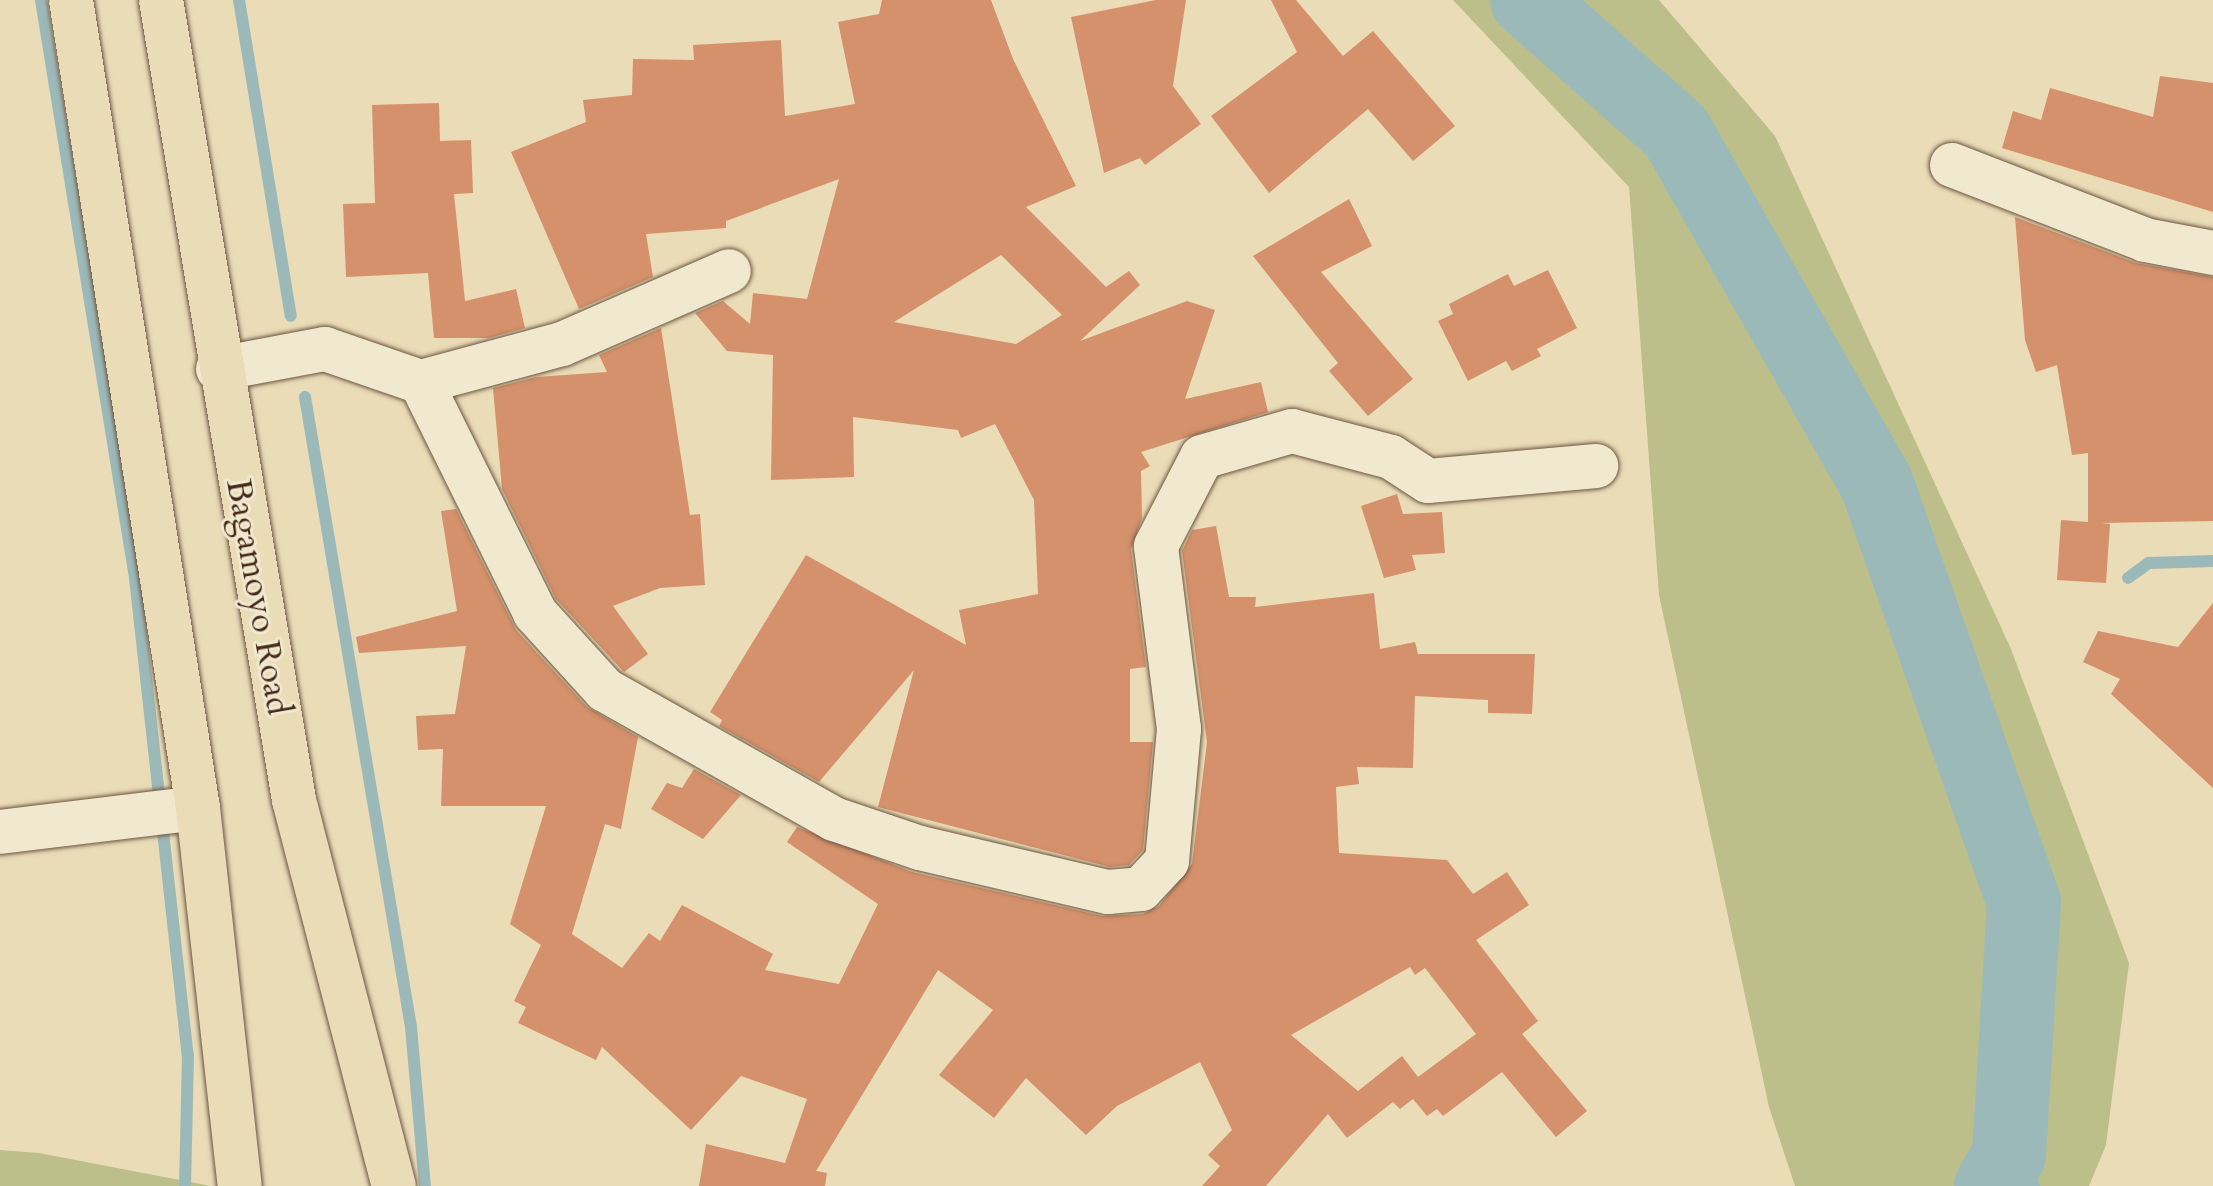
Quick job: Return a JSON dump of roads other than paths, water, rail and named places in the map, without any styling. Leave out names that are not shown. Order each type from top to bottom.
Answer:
[{"type":"highway","points":[[71,0],[198,808],[240,1186]]},
{"type":"highway","name":"Bagamoyo Road","points":[[161,0],[218,369],[294,800],[394,1186]]},
{"type":"lane","points":[[1952,165],[2145,240],[2213,253]]},
{"type":"lane","points":[[218,369],[325,349],[421,382],[562,344],[729,271]]},
{"type":"lane","points":[[421,382],[535,613],[605,690],[834,819],[920,848],[1108,892],[1141,889],[1167,861],[1179,729],[1156,546],[1202,457],[1292,431],[1391,457],[1428,481],[1596,466]]},
{"type":"lane","points":[[0,832],[198,808]]},
{"type":"waterway","points":[[41,0],[135,578],[188,1055],[185,1186]]},
{"type":"waterway","points":[[239,0],[291,316]]},
{"type":"waterway","points":[[1527,0],[1676,132],[1877,485],[2024,903],[2009,1155],[1991,1186]]},
{"type":"waterway","points":[[305,397],[411,1027],[425,1186]]},
{"type":"waterway","points":[[2128,578],[2149,563],[2213,561]]},
{"type":"waterway","points":[[2009,1155],[2034,1186]]}]
